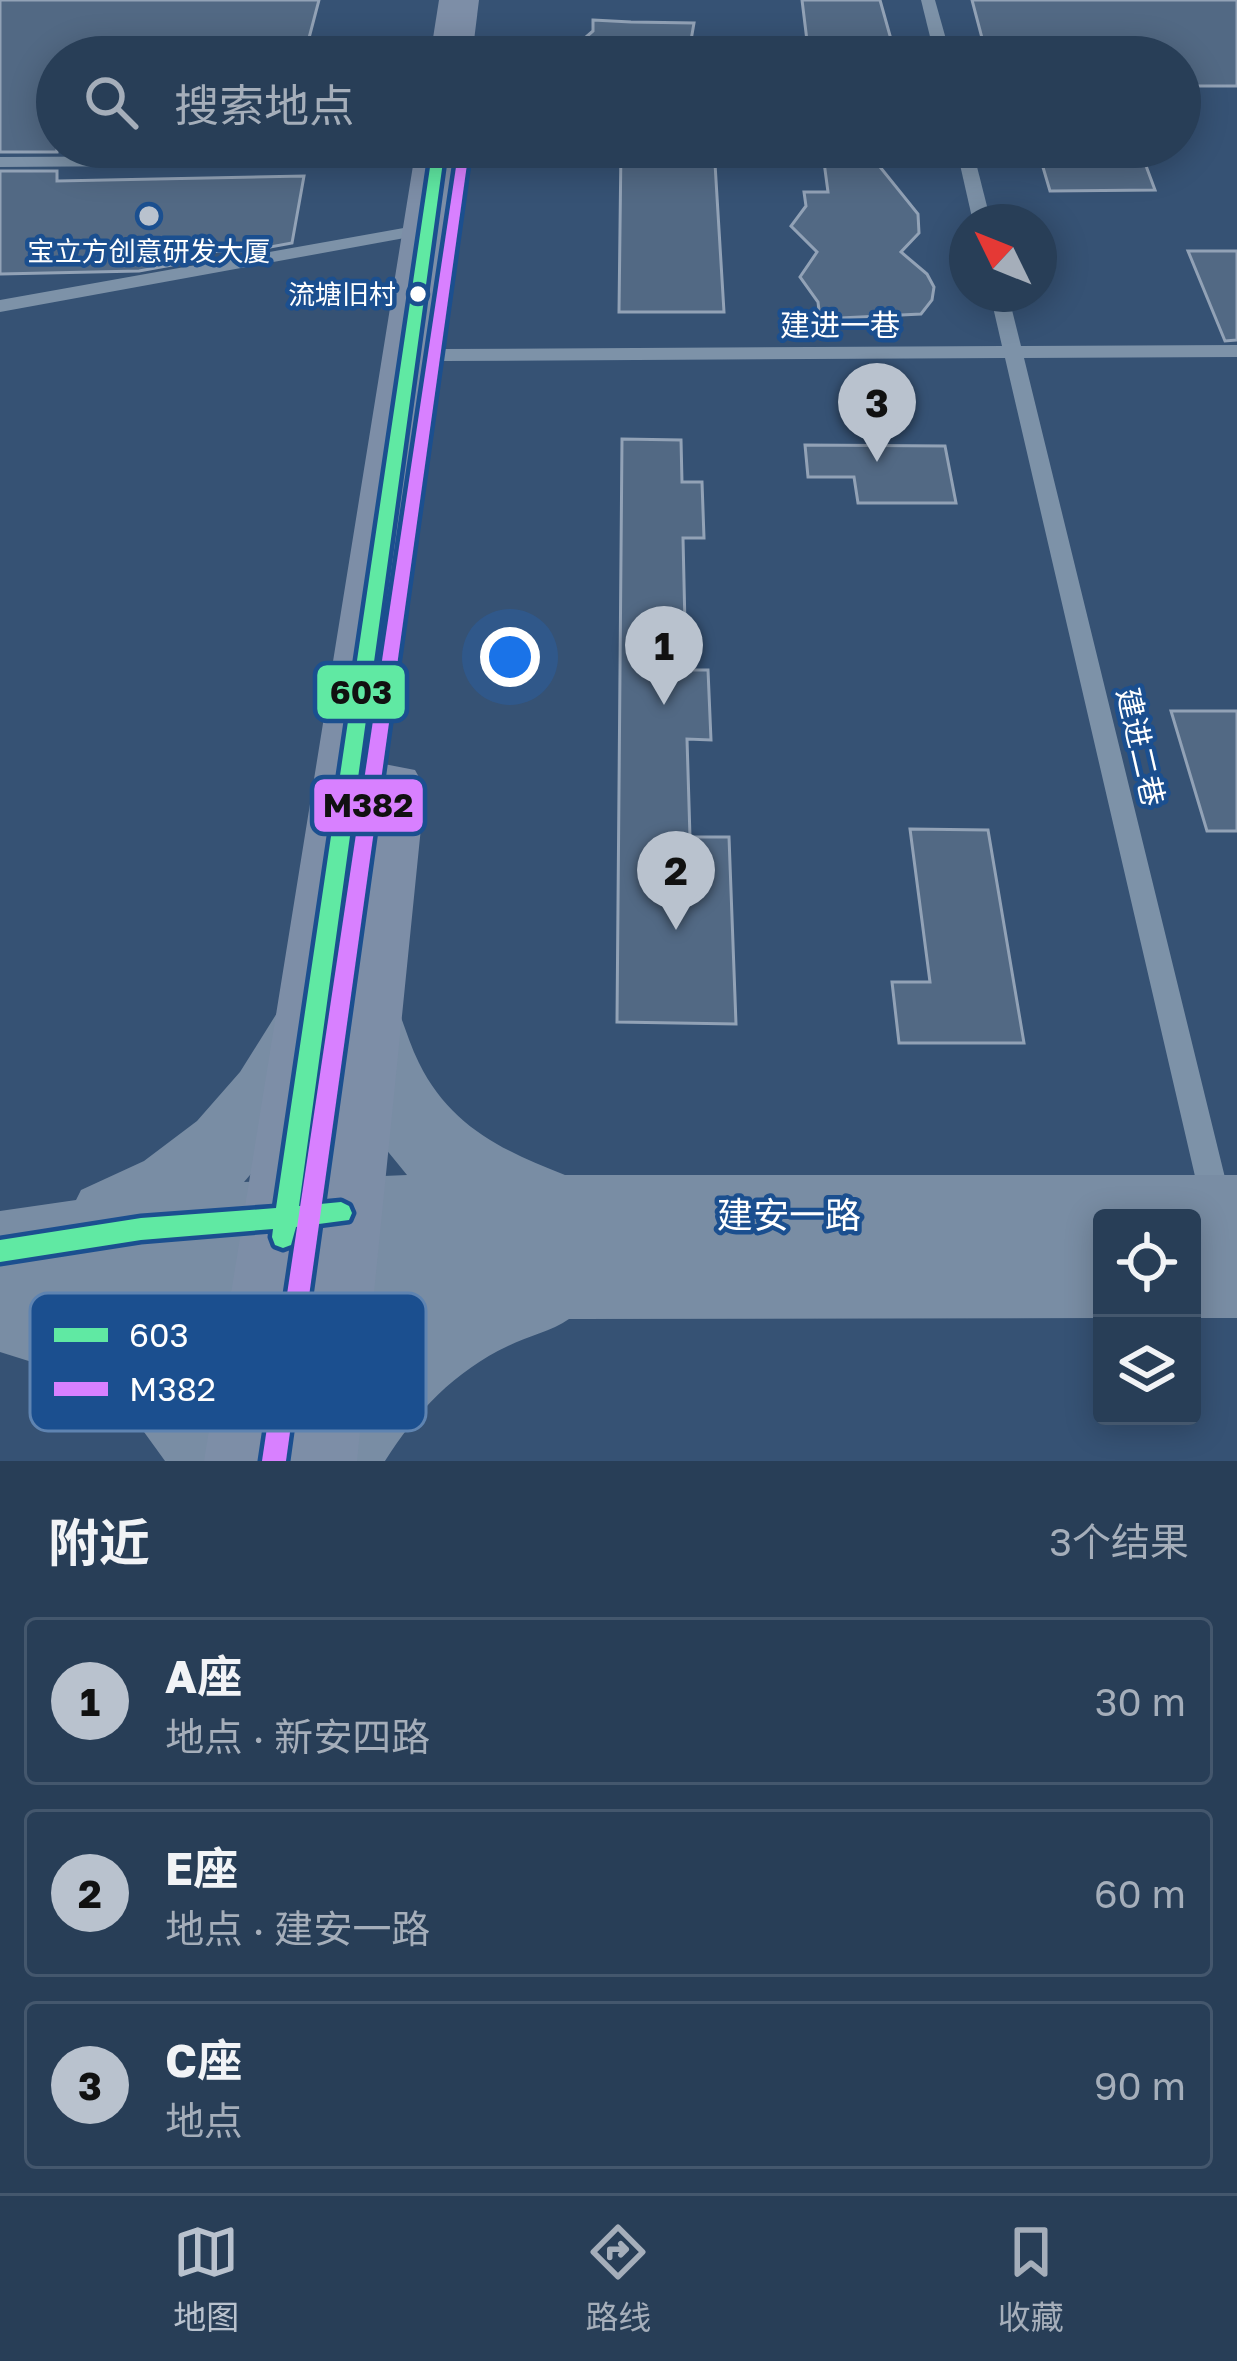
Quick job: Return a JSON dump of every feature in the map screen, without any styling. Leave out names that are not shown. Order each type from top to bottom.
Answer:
[{"type":"main road","points":[[0,1250],[158,1201],[196,1174],[261,1110],[339,1016],[427,229],[443,168]]},
{"type":"main road","points":[[291,1293],[303,1246],[443,355],[448,168]]},
{"type":"main road","points":[[339,1016],[412,1125],[440,1153],[474,1179],[509,1195],[577,1213]]},
{"type":"main road","name":"建安一路","points":[[303,1246],[577,1213],[1221,1246]]},
{"type":"main road","points":[[0,1250],[141,1229],[303,1246]]},
{"type":"main road","points":[[94,1293],[303,1246]]},
{"type":"main road","points":[[303,1246],[305,1293]]},
{"type":"main road","name":"建安一路","points":[[303,1246],[634,1278],[1093,1277]]},
{"type":"main road","points":[[426,1345],[479,1311],[554,1288],[634,1278]]},
{"type":"main road","points":[[0,1314],[30,1307]]},
{"type":"main road","points":[[0,1314],[30,1320]]},
{"type":"main road","points":[[200,1431],[214,1461]]},
{"type":"main road","points":[[250,1461],[257,1431]]},
{"type":"main road","points":[[310,1431],[311,1461]]},
{"type":"main road","points":[[336,1461],[350,1431]]},
{"type":"lane","points":[[928,0],[937,36]]},
{"type":"lane","points":[[0,162],[36,161]]},
{"type":"lane","points":[[969,168],[978,204]]},
{"type":"lane","points":[[0,306],[427,229]]},
{"type":"lane","name":"建进二巷","points":[[1003,312],[1221,1246]]},
{"type":"lane","name":"建进一巷","points":[[443,355],[1237,351]]},
{"type":"building","points":[[0,0],[319,0],[310,36],[36,36],[36,152],[0,152]]},
{"type":"building","points":[[802,0],[880,0],[890,36],[806,36]]},
{"type":"building","points":[[972,0],[1237,0],[1237,86],[1201,86],[1201,36],[981,36]]},
{"type":"building","points":[[593,20],[694,23],[692,36],[587,36],[593,31]]},
{"type":"building","points":[[621,168],[715,168],[724,312],[619,312]]},
{"type":"building","points":[[825,168],[881,168],[918,214],[919,233],[901,252],[927,274],[934,287],[932,300],[921,314],[820,319],[818,302],[800,277],[817,252],[791,226],[806,206],[804,192],[828,192]]},
{"type":"building","points":[[1043,168],[1147,168],[1155,190],[1050,191]]},
{"type":"building","name":"宝立方创意研发大厦","points":[[0,171],[57,171],[57,181],[304,176],[292,243],[248,251],[185,252],[183,263],[139,271],[0,274]]},
{"type":"building","points":[[1188,251],[1237,251],[1237,340],[1225,341]]},
{"type":"building","points":[[622,439],[681,440],[682,482],[702,482],[704,538],[683,538],[686,670],[708,670],[711,740],[687,739],[690,837],[729,837],[736,1024],[617,1022]]},
{"type":"building","points":[[805,445],[945,446],[956,503],[858,503],[854,477],[808,477]]},
{"type":"building","points":[[1171,711],[1237,711],[1237,831],[1207,831]]},
{"type":"building","points":[[910,829],[988,830],[1024,1043],[899,1043],[892,982],[930,982]]},
{"type":"transit line","name":"603","points":[[283,1237],[436,168]]},
{"type":"transit line","name":"M382","points":[[298,1293],[460,168]]},
{"type":"transit line","name":"603","points":[[0,1251],[141,1229],[341,1213]]},
{"type":"transit line","name":"M382","points":[[274,1461],[278,1431]]},
{"type":"place","name":"宝立方创意研发大厦","points":[[149,216]]},
{"type":"place","name":"流塘旧村","points":[[418,294]]},
{"type":"place","name":"C座","points":[[877,462]]},
{"type":"place","name":"A座","points":[[664,705]]},
{"type":"place","name":"E座","points":[[676,930]]}]
